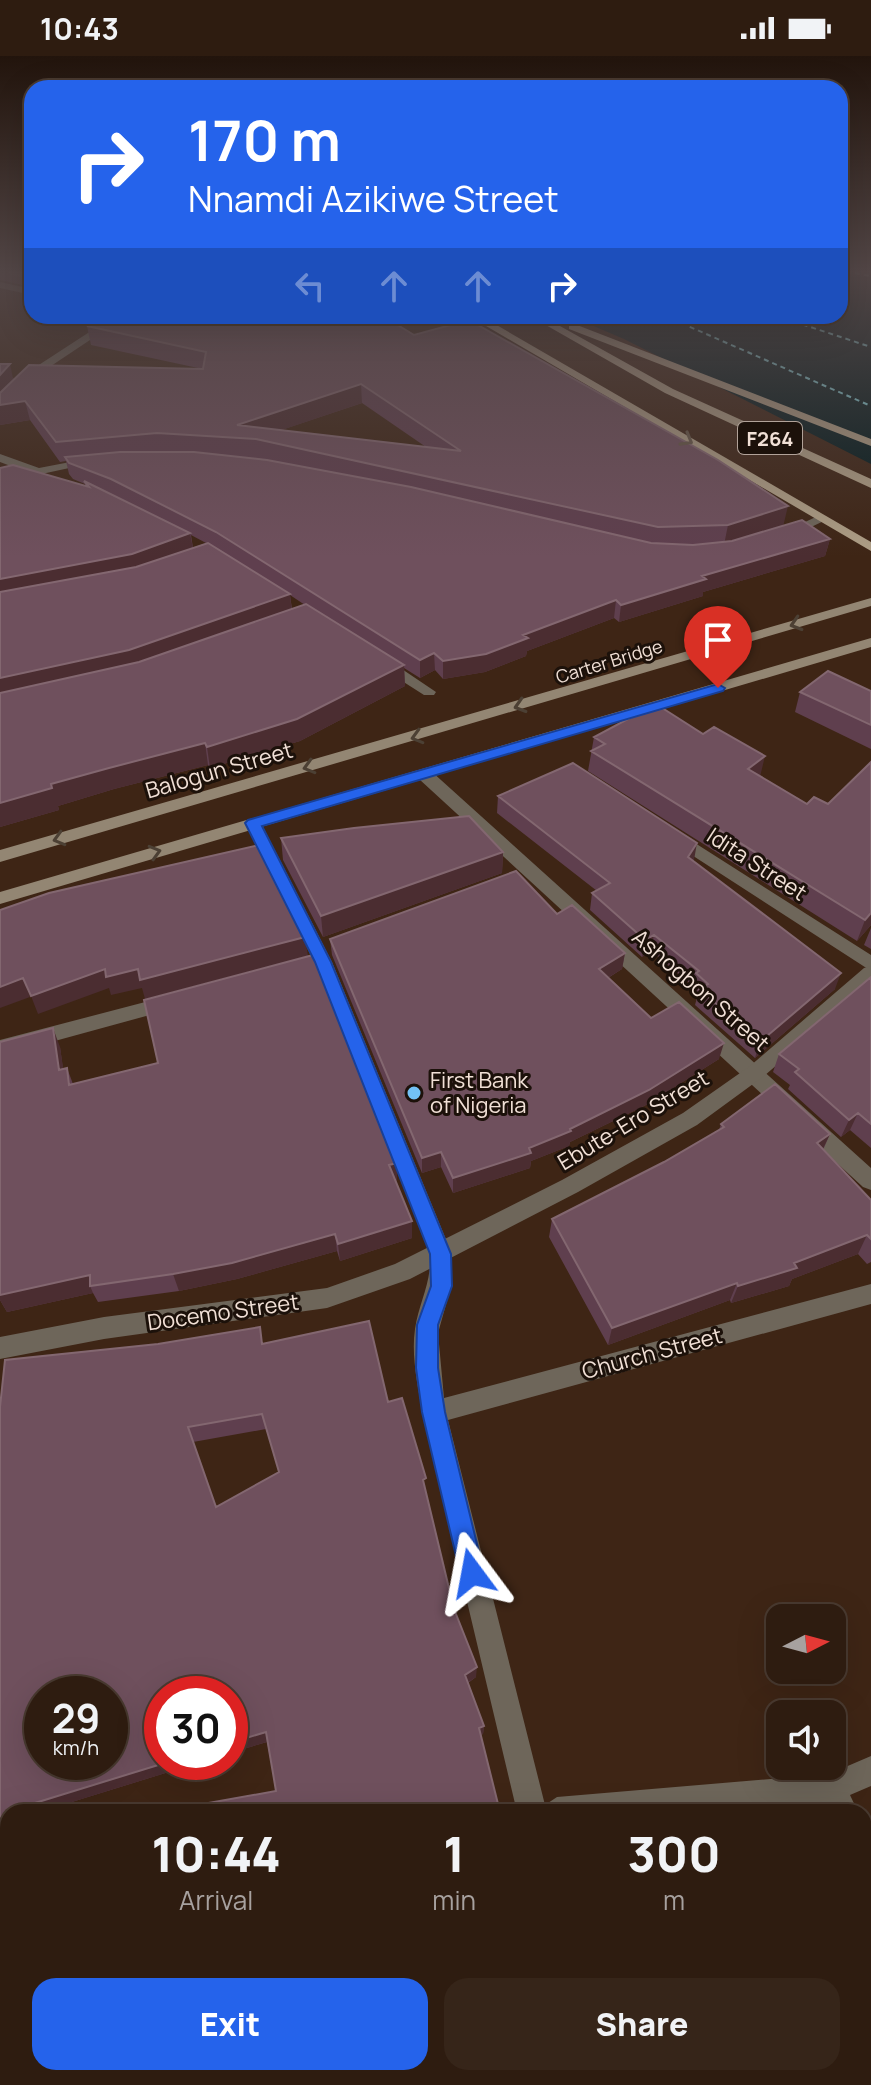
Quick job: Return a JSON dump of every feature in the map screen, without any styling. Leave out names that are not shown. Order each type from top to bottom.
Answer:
[{"type":"main road","name":"F264","points":[[563,368],[871,547]]},
{"type":"main road","name":"F264","points":[[628,368],[669,391],[871,484]]},
{"type":"main road","points":[[679,368],[871,443]]},
{"type":"main road","name":"Carter Bridge","points":[[450,727],[871,602]]},
{"type":"main road","points":[[0,898],[871,642]]},
{"type":"main road","name":"Balogun Street","points":[[0,856],[450,727]]},
{"type":"street","points":[[0,411],[32,374],[42,368]]},
{"type":"street","points":[[0,458],[65,483]]},
{"type":"street","points":[[0,479],[99,461]]},
{"type":"street","points":[[768,540],[822,519]]},
{"type":"street","points":[[362,650],[429,692]]},
{"type":"street","name":"Ashogbon Street","points":[[425,775],[523,875],[757,1071],[871,1181]]},
{"type":"street","points":[[253,823],[320,956],[441,1254],[442,1286],[428,1325],[427,1368],[434,1412],[530,1804]]},
{"type":"street","name":"Idita Street","points":[[658,826],[871,964]]},
{"type":"street","name":"Ebute-Ero Street","points":[[441,1254],[690,1119],[757,1071],[871,973]]},
{"type":"street","points":[[0,1048],[185,999]]},
{"type":"street","name":"Docemo Street","points":[[0,1348],[104,1328],[327,1298],[402,1272],[441,1254]]},
{"type":"street","name":"Church Street","points":[[434,1412],[871,1294]]},
{"type":"street","points":[[743,1804],[836,1800],[871,1771]]},
{"type":"water","points":[[681,368],[871,368],[871,464]]},
{"type":"building","points":[[26,368],[554,368],[718,460],[788,506],[728,525],[658,527],[256,439],[157,433],[56,442],[25,401],[0,405],[0,393]],"holes":[[[361,384],[461,451],[237,425]]]},
{"type":"building","points":[[120,452],[194,452],[267,460],[411,487],[651,543],[693,545],[732,541],[802,520],[830,539],[702,576],[706,579],[621,605],[616,600],[523,635],[528,638],[486,654],[443,661],[434,653],[420,660],[216,532],[111,479],[69,463],[65,457]]},
{"type":"building","points":[[13,465],[89,487],[84,481],[190,533],[132,554],[0,579],[0,468]]},
{"type":"building","points":[[208,543],[290,594],[129,650],[0,678],[0,592],[136,567]]},
{"type":"building","points":[[306,604],[404,665],[297,719],[207,747],[205,743],[51,784],[52,788],[0,803],[0,693],[139,662]]},
{"type":"building","points":[[828,671],[871,691],[871,725],[800,692]]},
{"type":"building","points":[[656,704],[703,734],[714,727],[765,756],[748,769],[807,804],[814,797],[828,804],[871,762],[871,913],[865,920],[591,751],[605,744],[594,737]]},
{"type":"building","points":[[573,763],[697,843],[688,857],[841,973],[760,1042],[699,989],[708,984],[696,973],[699,971],[654,935],[645,940],[592,893],[610,883],[498,796]]},
{"type":"building","points":[[469,816],[503,852],[321,916],[281,838],[354,828]]},
{"type":"building","points":[[259,845],[305,937],[140,980],[138,969],[106,977],[105,969],[31,996],[23,978],[0,987],[0,910],[49,893]]},
{"type":"building","points":[[516,871],[557,914],[572,905],[625,953],[599,969],[651,1018],[679,1002],[724,1043],[649,1090],[571,1131],[529,1148],[531,1153],[453,1178],[441,1152],[422,1158],[330,939]]},
{"type":"building","points":[[313,955],[397,1163],[389,1165],[412,1221],[338,1244],[335,1234],[232,1263],[173,1274],[90,1286],[90,1275],[0,1295],[0,1042],[53,1028],[59,1070],[67,1068],[69,1085],[158,1063],[144,1000]]},
{"type":"building","points":[[871,977],[871,1124],[858,1113],[849,1120],[795,1072],[799,1069],[779,1054]]},
{"type":"building","points":[[775,1084],[830,1134],[817,1143],[871,1200],[871,1239],[867,1235],[794,1263],[797,1268],[738,1286],[737,1283],[612,1328],[552,1219],[664,1162],[724,1127],[721,1124]]},
{"type":"building","points":[[369,1321],[388,1402],[402,1398],[426,1478],[423,1480],[454,1609],[477,1667],[465,1675],[484,1726],[479,1728],[498,1804],[203,1804],[276,1791],[266,1732],[248,1738],[248,1676],[144,1676],[144,1769],[128,1774],[128,1676],[24,1676],[24,1780],[110,1780],[35,1804],[0,1804],[0,1407],[5,1360],[158,1344],[260,1327],[262,1344]],"holes":[[[262,1414],[279,1472],[216,1507],[188,1427]]]},
{"type":"ferry route","points":[[783,368],[871,406]]},
{"type":"place","name":"First Bank of Nigeria","points":[[414,1093]]},
{"type":"route","points":[[472,1573],[434,1412],[427,1368],[428,1325],[442,1286],[441,1254],[323,962],[253,823],[718,688]]}]
